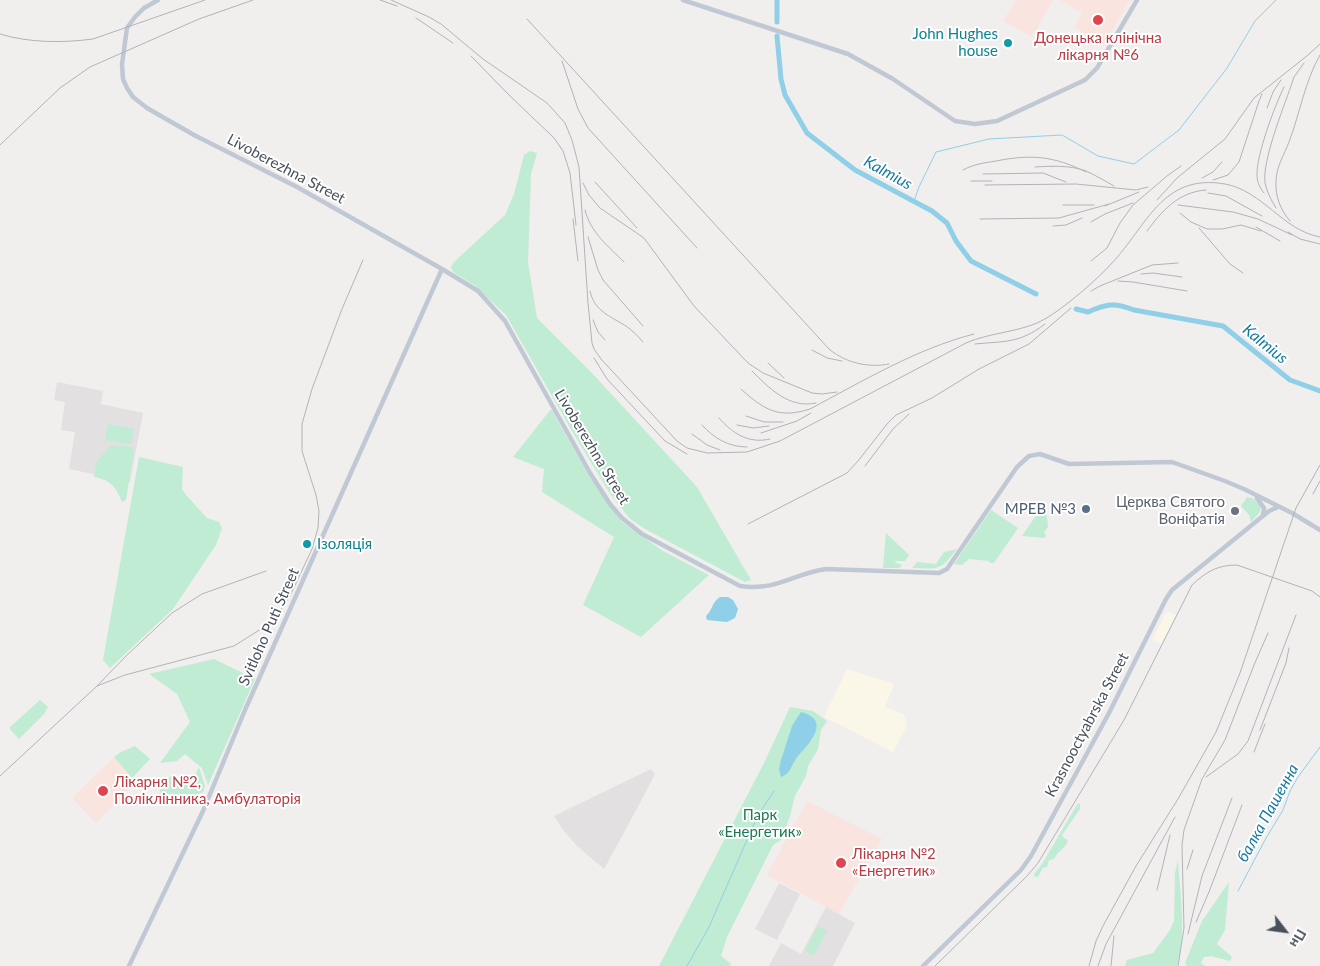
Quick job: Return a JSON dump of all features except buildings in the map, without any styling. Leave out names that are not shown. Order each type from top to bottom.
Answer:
[{"type":"main road","name":"Livoberezhna Street","points":[[158,0],[144,8],[128,26],[122,64],[123,79],[133,97],[147,108],[199,138],[302,189],[478,291],[505,321],[590,473],[610,504],[622,518],[642,534],[740,586],[752,588],[768,587],[782,584],[814,571],[826,569],[939,573],[944,571],[1017,467],[1024,459],[1034,454],[1045,455],[1069,464],[1172,462],[1225,480],[1280,507],[1320,530]]},
{"type":"main road","points":[[683,0],[848,54],[888,75],[955,121],[975,124],[997,121],[1085,80],[1097,68],[1137,0]]},
{"type":"main road","name":"Svitloho Puti Street","points":[[128,966],[196,826],[245,710],[442,269]]},
{"type":"main road","points":[[1252,493],[1264,508],[1263,516]]},
{"type":"main road","name":"Krasnooctyabrska Street","points":[[923,966],[1021,870],[1031,856],[1109,714],[1169,594],[1263,516],[1274,508],[1280,507]]},
{"type":"shaded area","name":"Донецька клінічна лікарня №6","points":[[1016,0],[1053,0],[1032,37],[1003,21]]},
{"type":"shaded area","name":"Донецька клінічна лікарня №6","points":[[1060,0],[1130,0],[1104,45],[1074,27],[1082,13]]},
{"type":"shaded area","points":[[57,382],[103,391],[101,404],[143,413],[130,482],[69,469],[75,432],[61,430],[65,402],[54,400]]},
{"type":"shaded area","points":[[1170,612],[1176,615],[1161,644],[1152,640],[1166,613]]},
{"type":"shaded area","points":[[847,669],[894,684],[885,707],[904,714],[907,726],[893,752],[824,717]]},
{"type":"shaded area","name":"Лікарня №2, Поліклінника, Амбулаторія","points":[[114,757],[132,778],[134,784],[96,823],[72,798]]},
{"type":"shaded area","points":[[651,769],[655,774],[604,869],[576,845],[554,816]]},
{"type":"shaded area","points":[[807,801],[882,839],[839,914],[767,875]]},
{"type":"shaded area","points":[[779,883],[800,894],[777,940],[755,929]]},
{"type":"shaded area","points":[[826,907],[855,923],[833,966],[769,966],[781,943],[801,954]]},
{"type":"green space","points":[[530,151],[537,153],[531,174],[528,262],[537,318],[591,372],[697,487],[751,580],[745,582],[645,529],[629,518],[609,492],[572,431],[506,315],[474,285],[453,272],[451,267],[454,262],[505,215],[514,194],[524,155]]},
{"type":"green space","points":[[551,409],[589,476],[622,522],[663,551],[709,575],[641,637],[583,605],[614,537],[542,492],[544,469],[513,457]]},
{"type":"green space","points":[[108,424],[134,429],[131,444],[105,440]]},
{"type":"green space","points":[[111,445],[133,447],[134,450],[126,500],[122,502],[109,482],[94,477],[96,463]]},
{"type":"green space","points":[[139,457],[183,467],[182,489],[207,518],[219,522],[222,528],[216,545],[173,609],[110,668],[103,660]]},
{"type":"green space","points":[[1247,497],[1254,499],[1261,505],[1260,512],[1251,522],[1249,515],[1241,506]]},
{"type":"green space","points":[[1042,507],[1046,509],[1048,527],[1044,532],[1046,536],[1044,538],[1022,536]]},
{"type":"green space","points":[[991,510],[1018,528],[994,563],[969,559],[962,565],[954,564]]},
{"type":"green space","points":[[886,533],[909,555],[905,561],[895,561],[902,565],[900,568],[883,568]]},
{"type":"green space","points":[[957,549],[947,561],[938,567],[928,569],[912,568],[917,562],[936,564],[944,552]]},
{"type":"green space","points":[[214,659],[255,679],[208,785],[202,768],[185,754],[177,761],[160,763],[190,722],[177,694],[149,674]]},
{"type":"green space","points":[[40,700],[48,707],[44,714],[19,739],[9,728]]},
{"type":"green space","name":"Парк «Енергетик»","points":[[790,707],[813,711],[827,721],[821,730],[818,749],[808,766],[806,776],[795,796],[781,840],[773,845],[727,937],[721,956],[731,964],[730,966],[659,966],[764,763]]},
{"type":"green space","points":[[135,746],[150,759],[132,778],[114,757]]},
{"type":"green space","points":[[199,767],[205,786],[203,792],[194,796],[184,807],[179,802],[159,798],[161,784],[171,776],[191,785]]},
{"type":"green space","points":[[1078,803],[1080,804],[1080,809],[1062,835],[1068,840],[1066,845],[1054,859],[1049,860],[1047,867],[1043,868],[1038,877],[1035,877],[1034,874],[1042,864]]},
{"type":"green space","points":[[1178,860],[1182,941],[1177,966],[1125,966],[1127,960],[1153,953],[1170,930],[1174,921],[1175,873]]},
{"type":"green space","points":[[1229,882],[1225,930],[1217,944],[1232,957],[1230,961],[1211,956],[1204,957],[1201,963],[1205,966],[1187,966],[1185,963],[1202,921]]},
{"type":"green space","points":[[818,926],[827,931],[814,955],[805,951]]},
{"type":"water","points":[[720,597],[728,597],[733,600],[738,609],[735,618],[727,622],[707,620],[706,616],[715,601]]},
{"type":"water","points":[[801,712],[815,720],[816,732],[789,771],[781,777],[779,769],[781,760],[792,726]]},
{"type":"waterway","name":"Kalmius","points":[[777,0],[777,22]]},
{"type":"waterway","points":[[914,201],[936,152],[989,139],[1062,135],[1098,156],[1134,164],[1179,130],[1227,68],[1255,21],[1276,0]]},
{"type":"waterway","name":"Kalmius","points":[[777,36],[781,79],[785,95],[807,133],[855,170],[932,211],[947,223],[956,241],[971,261],[1036,294]]},
{"type":"waterway","name":"Kalmius","points":[[1076,309],[1088,312],[1100,307],[1115,305],[1223,326],[1290,380],[1320,391]]},
{"type":"waterway","name":"балка Пашенна","points":[[1238,891],[1283,810],[1290,791],[1320,747]]},
{"type":"waterway","points":[[687,966],[709,927],[757,817],[774,791]]},
{"type":"tram line","points":[[935,966],[1038,863],[1124,720],[1192,585],[1212,570],[1224,566],[1237,565],[1312,591],[1320,597]]},
{"type":"railway","points":[[0,34],[46,41],[93,39],[205,0]]},
{"type":"railway","points":[[0,145],[60,88],[90,67],[199,19],[253,0]]},
{"type":"railway","points":[[380,0],[397,6]]},
{"type":"railway","points":[[391,0],[441,24],[483,59],[547,103],[565,123],[572,140],[579,167],[588,303],[594,349],[601,359],[677,441],[687,448],[707,453],[747,452],[780,441],[966,343],[986,336],[1027,327],[1045,319],[1071,301],[1098,277],[1124,249],[1158,206],[1171,194],[1186,186],[1203,183],[1225,184],[1238,188],[1251,194],[1294,227],[1320,237]]},
{"type":"railway","points":[[416,18],[453,43]]},
{"type":"railway","points":[[527,19],[829,349],[843,358],[857,363],[865,365],[889,364]]},
{"type":"railway","points":[[1157,200],[1177,178],[1225,139],[1254,98],[1320,44]]},
{"type":"railway","points":[[1290,221],[1281,208],[1276,187],[1276,177],[1293,131],[1310,75],[1320,55]]},
{"type":"railway","points":[[471,56],[554,138],[563,151],[570,173],[576,225]]},
{"type":"railway","points":[[562,61],[578,109],[588,128],[697,248]]},
{"type":"railway","points":[[1276,208],[1269,196],[1265,183],[1267,162],[1274,135],[1294,77],[1304,63]]},
{"type":"railway","points":[[1267,108],[1273,92],[1281,80]]},
{"type":"railway","points":[[1264,193],[1260,187],[1257,175],[1260,156],[1267,131],[1284,87]]},
{"type":"railway","points":[[1213,180],[1228,175],[1239,162],[1262,94]]},
{"type":"railway","points":[[963,170],[983,163],[1031,157],[1053,160],[1086,172]]},
{"type":"railway","points":[[1202,178],[1213,172],[1222,162]]},
{"type":"railway","points":[[1035,167],[1061,166],[1080,169],[1114,186]]},
{"type":"railway","points":[[1091,261],[1107,248],[1120,223],[1133,205],[1181,166]]},
{"type":"railway","points":[[983,174],[1043,173],[1066,182]]},
{"type":"railway","points":[[971,181],[992,181]]},
{"type":"railway","points":[[595,182],[637,228]]},
{"type":"railway","points":[[583,183],[589,195],[600,208],[644,238],[694,306],[748,363],[763,373],[812,393],[837,392]]},
{"type":"railway","points":[[985,185],[1076,184],[1136,190],[1148,187]]},
{"type":"railway","points":[[1147,231],[1159,216],[1179,199],[1187,194],[1206,190]]},
{"type":"railway","points":[[1105,206],[1139,192]]},
{"type":"railway","points":[[1208,193],[1226,196],[1262,216]]},
{"type":"railway","points":[[1091,222],[1105,214],[1133,203]]},
{"type":"railway","points":[[980,219],[1059,218],[1109,204]]},
{"type":"railway","points":[[1063,205],[1094,205]]},
{"type":"railway","points":[[1178,205],[1233,212],[1258,219],[1292,235]]},
{"type":"railway","points":[[585,210],[587,218],[596,232],[606,245],[624,262]]},
{"type":"railway","points":[[1180,213],[1191,222],[1207,229],[1222,229],[1241,225],[1261,231]]},
{"type":"railway","points":[[1053,226],[1066,225],[1082,218]]},
{"type":"railway","points":[[573,219],[578,261]]},
{"type":"railway","points":[[1256,227],[1280,241]]},
{"type":"railway","points":[[1199,228],[1230,264],[1243,273]]},
{"type":"railway","points":[[1288,232],[1300,239],[1320,244]]},
{"type":"railway","points":[[588,237],[603,280],[643,326]]},
{"type":"railway","points":[[97,686],[125,675],[234,646],[264,627],[278,614],[290,596],[312,549],[318,528],[319,511],[316,495],[302,451],[302,424],[312,389],[342,309],[363,260]]},
{"type":"railway","points":[[1091,291],[1152,265],[1178,263]]},
{"type":"railway","points":[[1141,274],[1153,273],[1182,277]]},
{"type":"railway","points":[[1118,281],[1187,291]]},
{"type":"railway","points":[[590,291],[595,304],[599,308],[635,333],[643,342]]},
{"type":"railway","points":[[748,524],[847,473],[896,415],[932,398],[979,369],[1029,344],[1071,308]]},
{"type":"railway","points":[[593,320],[598,332],[605,340]]},
{"type":"railway","points":[[975,344],[1003,342],[1019,338],[1045,324]]},
{"type":"railway","points":[[741,389],[772,411],[781,413],[799,412],[810,409],[870,377],[931,348],[974,334]]},
{"type":"railway","points":[[812,350],[827,358],[842,361]]},
{"type":"railway","points":[[594,358],[607,379],[665,441],[687,454]]},
{"type":"railway","points":[[768,363],[784,378]]},
{"type":"railway","points":[[752,371],[780,396],[797,403],[816,403]]},
{"type":"railway","points":[[761,433],[797,421],[811,413]]},
{"type":"railway","points":[[865,466],[893,429],[909,414]]},
{"type":"railway","points":[[746,416],[764,422],[783,422]]},
{"type":"railway","points":[[719,418],[730,429],[748,439],[770,439]]},
{"type":"railway","points":[[702,425],[722,441],[740,447],[747,447]]},
{"type":"railway","points":[[737,425],[753,428],[769,426]]},
{"type":"railway","points":[[692,434],[707,445],[720,450]]},
{"type":"railway","points":[[1089,966],[1096,941],[1104,924],[1136,866],[1178,799],[1216,732],[1240,673],[1296,508],[1320,465]]},
{"type":"railway","points":[[1313,494],[1320,481]]},
{"type":"railway","points":[[0,776],[172,613],[202,594],[266,571]]},
{"type":"railway","points":[[1206,777],[1238,754],[1248,741],[1296,615]]},
{"type":"railway","points":[[1178,966],[1184,928],[1182,845],[1184,830],[1202,779],[1225,740],[1268,633]]},
{"type":"railway","points":[[1260,730],[1286,663],[1289,648]]},
{"type":"railway","points":[[1254,752],[1265,724]]},
{"type":"railway","points":[[1188,934],[1202,876],[1232,798]]},
{"type":"railway","points":[[1196,922],[1242,805]]},
{"type":"railway","points":[[1098,966],[1106,944],[1175,817]]},
{"type":"railway","points":[[1157,890],[1170,835]]},
{"type":"railway","points":[[1187,869],[1193,850]]},
{"type":"railway","points":[[1111,966],[1114,936]]},
{"type":"place","name":"Донецька клінічна лікарня №6","points":[[1098,20]]},
{"type":"place","name":"John Hughes house","points":[[1008,43]]},
{"type":"place","name":"МРЕВ №3","points":[[1086,509]]},
{"type":"place","name":"Церква Святого Воніфатія","points":[[1235,511]]},
{"type":"place","name":"Ізоляція","points":[[307,544]]},
{"type":"place","name":"Лікарня №2, Поліклінника, Амбулаторія","points":[[103,791]]},
{"type":"place","name":"Лікарня №2 «Енергетик»","points":[[841,863]]}]
